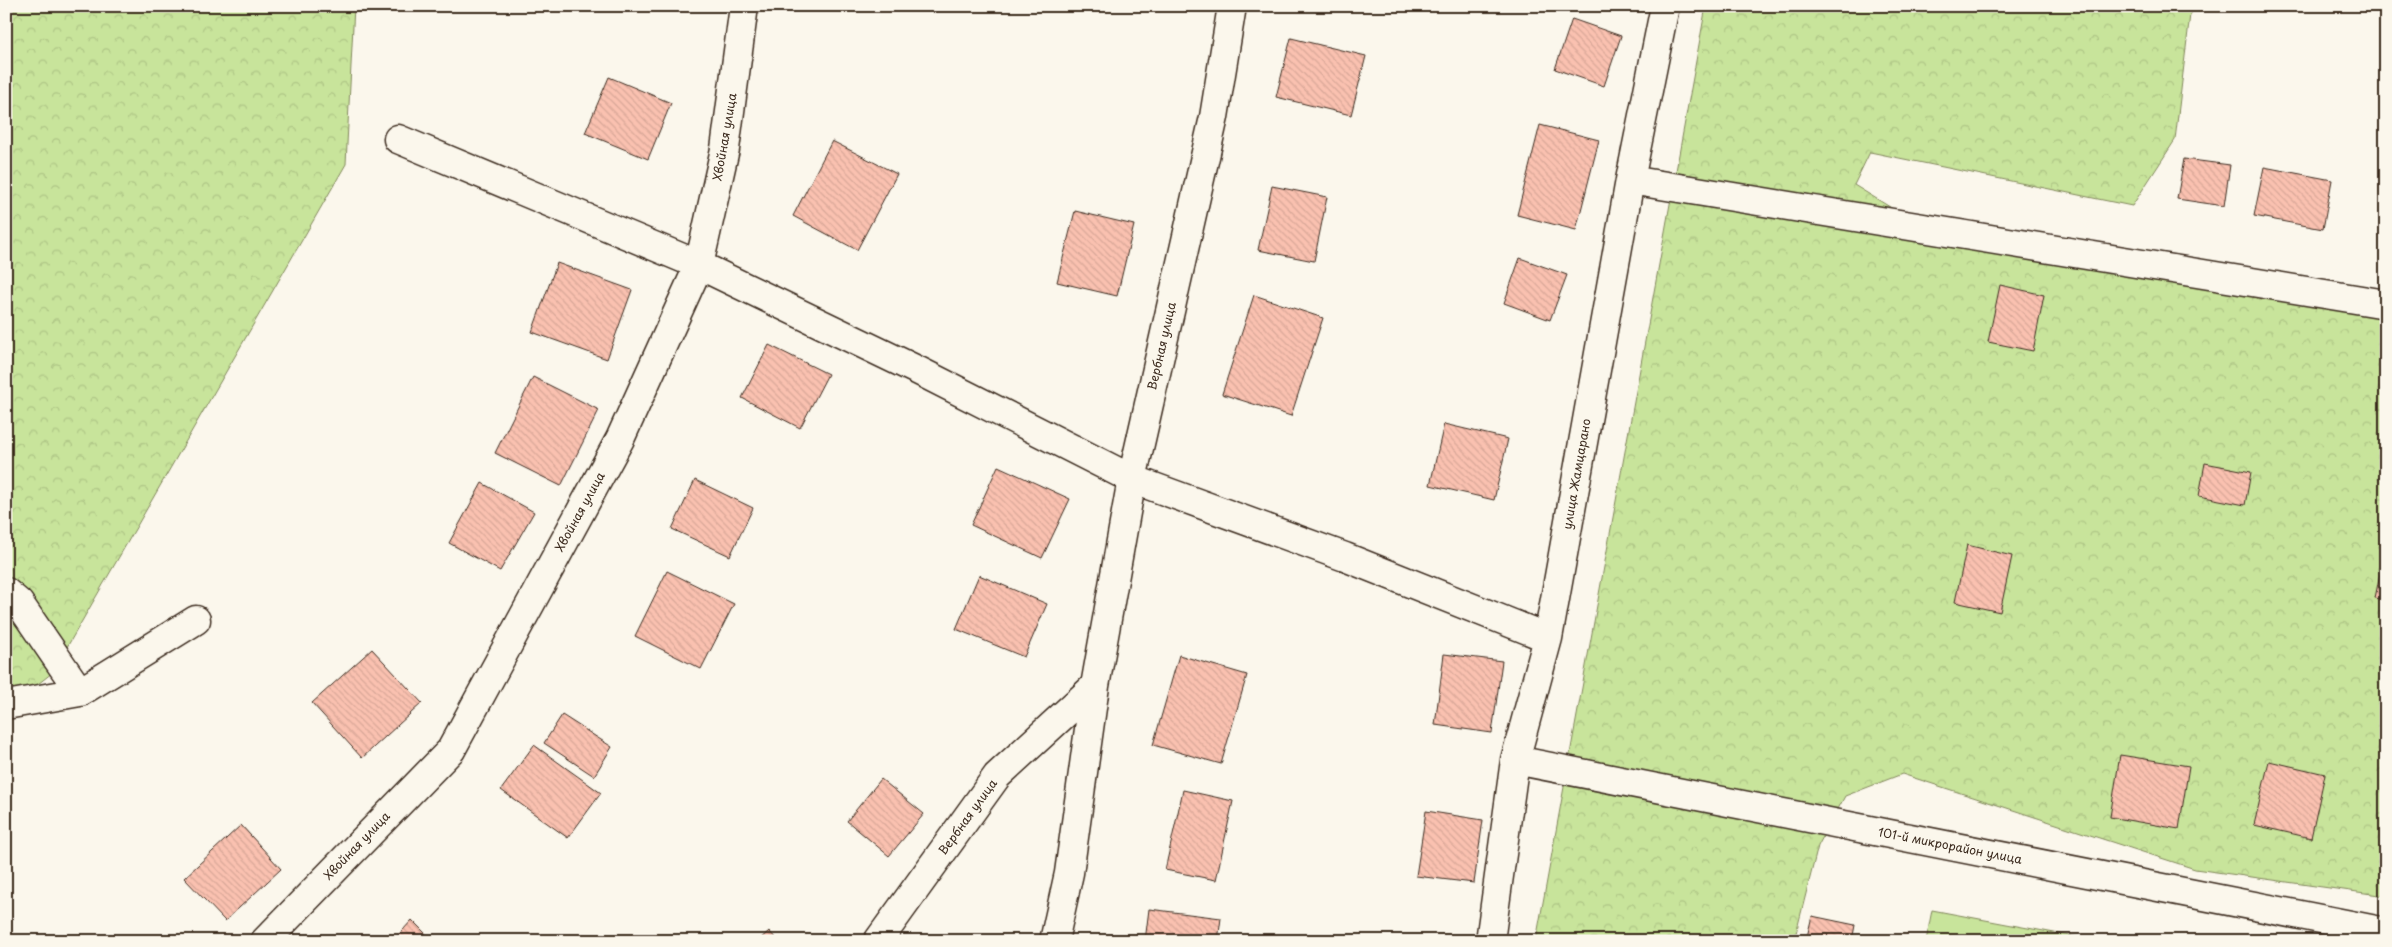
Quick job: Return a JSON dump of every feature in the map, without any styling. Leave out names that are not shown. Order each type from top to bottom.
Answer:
[{"type":"street","name":"Хвойная улица","points":[[265,941],[451,750],[620,439],[699,265],[726,150],[744,6]]},
{"type":"street","name":"Вербная улица","points":[[1054,941],[1069,873],[1095,686],[1132,479],[1214,117],[1232,6]]},
{"type":"street","name":"улица Жамцарано","points":[[1490,941],[1515,760],[1548,638],[1630,180],[1665,6]]},
{"type":"street","points":[[398,139],[699,265],[919,371],[1132,479],[1345,557],[1548,638]]},
{"type":"street","points":[[1630,180],[2386,304]]},
{"type":"street","points":[[6,592],[19,603],[80,692]]},
{"type":"street","points":[[6,705],[80,692],[196,620]]},
{"type":"street","name":"Вербная улица","points":[[878,941],[997,776],[1095,686]]},
{"type":"street","name":"101-й микрорайон улица","points":[[1515,760],[2386,932]]},
{"type":"green space","points":[[6,6],[354,6],[346,164],[52,673],[6,709]]},
{"type":"green space","points":[[1706,6],[2191,6],[2175,140],[2132,206],[1870,152],[1854,185],[1916,223],[2386,298],[2386,896],[2195,869],[1902,774],[1845,796],[1818,846],[1794,941],[1536,941]]},
{"type":"green space","points":[[1932,910],[2097,941],[1926,941]]},
{"type":"building","points":[[1572,19],[1621,36],[1604,86],[1555,69]]},
{"type":"building","points":[[1291,38],[1366,56],[1351,115],[1276,97]]},
{"type":"building","points":[[609,77],[671,103],[648,159],[585,133]]},
{"type":"building","points":[[1540,125],[1599,140],[1576,230],[1517,215]]},
{"type":"building","points":[[832,141],[897,174],[857,250],[793,216]]},
{"type":"building","points":[[2184,159],[2230,165],[2224,206],[2177,199]]},
{"type":"building","points":[[2264,167],[2332,180],[2323,229],[2254,216]]},
{"type":"building","points":[[1272,186],[1327,197],[1314,261],[1258,250]]},
{"type":"building","points":[[1075,211],[1134,225],[1117,296],[1057,282]]},
{"type":"building","points":[[1520,258],[1567,275],[1550,320],[1504,303]]},
{"type":"building","points":[[557,263],[632,290],[607,359],[532,332]]},
{"type":"building","points":[[2000,285],[2044,295],[2033,351],[1988,342]]},
{"type":"building","points":[[1254,295],[1323,318],[1291,416],[1222,394]]},
{"type":"building","points":[[769,345],[828,374],[800,428],[742,398]]},
{"type":"building","points":[[533,377],[599,410],[561,486],[495,453]]},
{"type":"building","points":[[1444,424],[1508,439],[1494,500],[1430,485]]},
{"type":"building","points":[[2205,463],[2251,472],[2245,505],[2199,496]]},
{"type":"building","points":[[998,466],[1070,499],[1042,558],[971,525]]},
{"type":"building","points":[[695,480],[753,508],[730,556],[672,529]]},
{"type":"building","points":[[482,483],[534,512],[500,571],[449,543]]},
{"type":"building","points":[[2386,544],[2386,600],[2375,598]]},
{"type":"building","points":[[1967,545],[2012,556],[2000,612],[1955,602]]},
{"type":"building","points":[[667,571],[734,604],[701,669],[635,636]]},
{"type":"building","points":[[979,575],[1047,604],[1024,657],[956,629]]},
{"type":"building","points":[[372,649],[422,703],[362,758],[312,703]]},
{"type":"building","points":[[1444,654],[1502,661],[1492,733],[1435,725]]},
{"type":"building","points":[[1179,655],[1247,675],[1221,764],[1153,745]]},
{"type":"building","points":[[562,715],[612,747],[594,776],[544,743]]},
{"type":"building","points":[[534,745],[601,793],[568,838],[501,790]]},
{"type":"building","points":[[2120,755],[2189,766],[2179,829],[2110,817]]},
{"type":"building","points":[[2269,761],[2325,774],[2311,838],[2254,825]]},
{"type":"building","points":[[881,779],[924,814],[889,856],[847,821]]},
{"type":"building","points":[[1183,790],[1233,801],[1216,880],[1165,870]]},
{"type":"building","points":[[1426,811],[1483,820],[1474,883],[1416,876]]},
{"type":"building","points":[[241,825],[281,869],[225,921],[184,878]]},
{"type":"building","points":[[1149,909],[1221,918],[1218,941],[1145,941]]},
{"type":"building","points":[[1812,916],[1855,925],[1852,941],[1806,941]]},
{"type":"building","points":[[412,920],[433,941],[393,941]]},
{"type":"building","points":[[769,931],[778,941],[758,941]]}]
